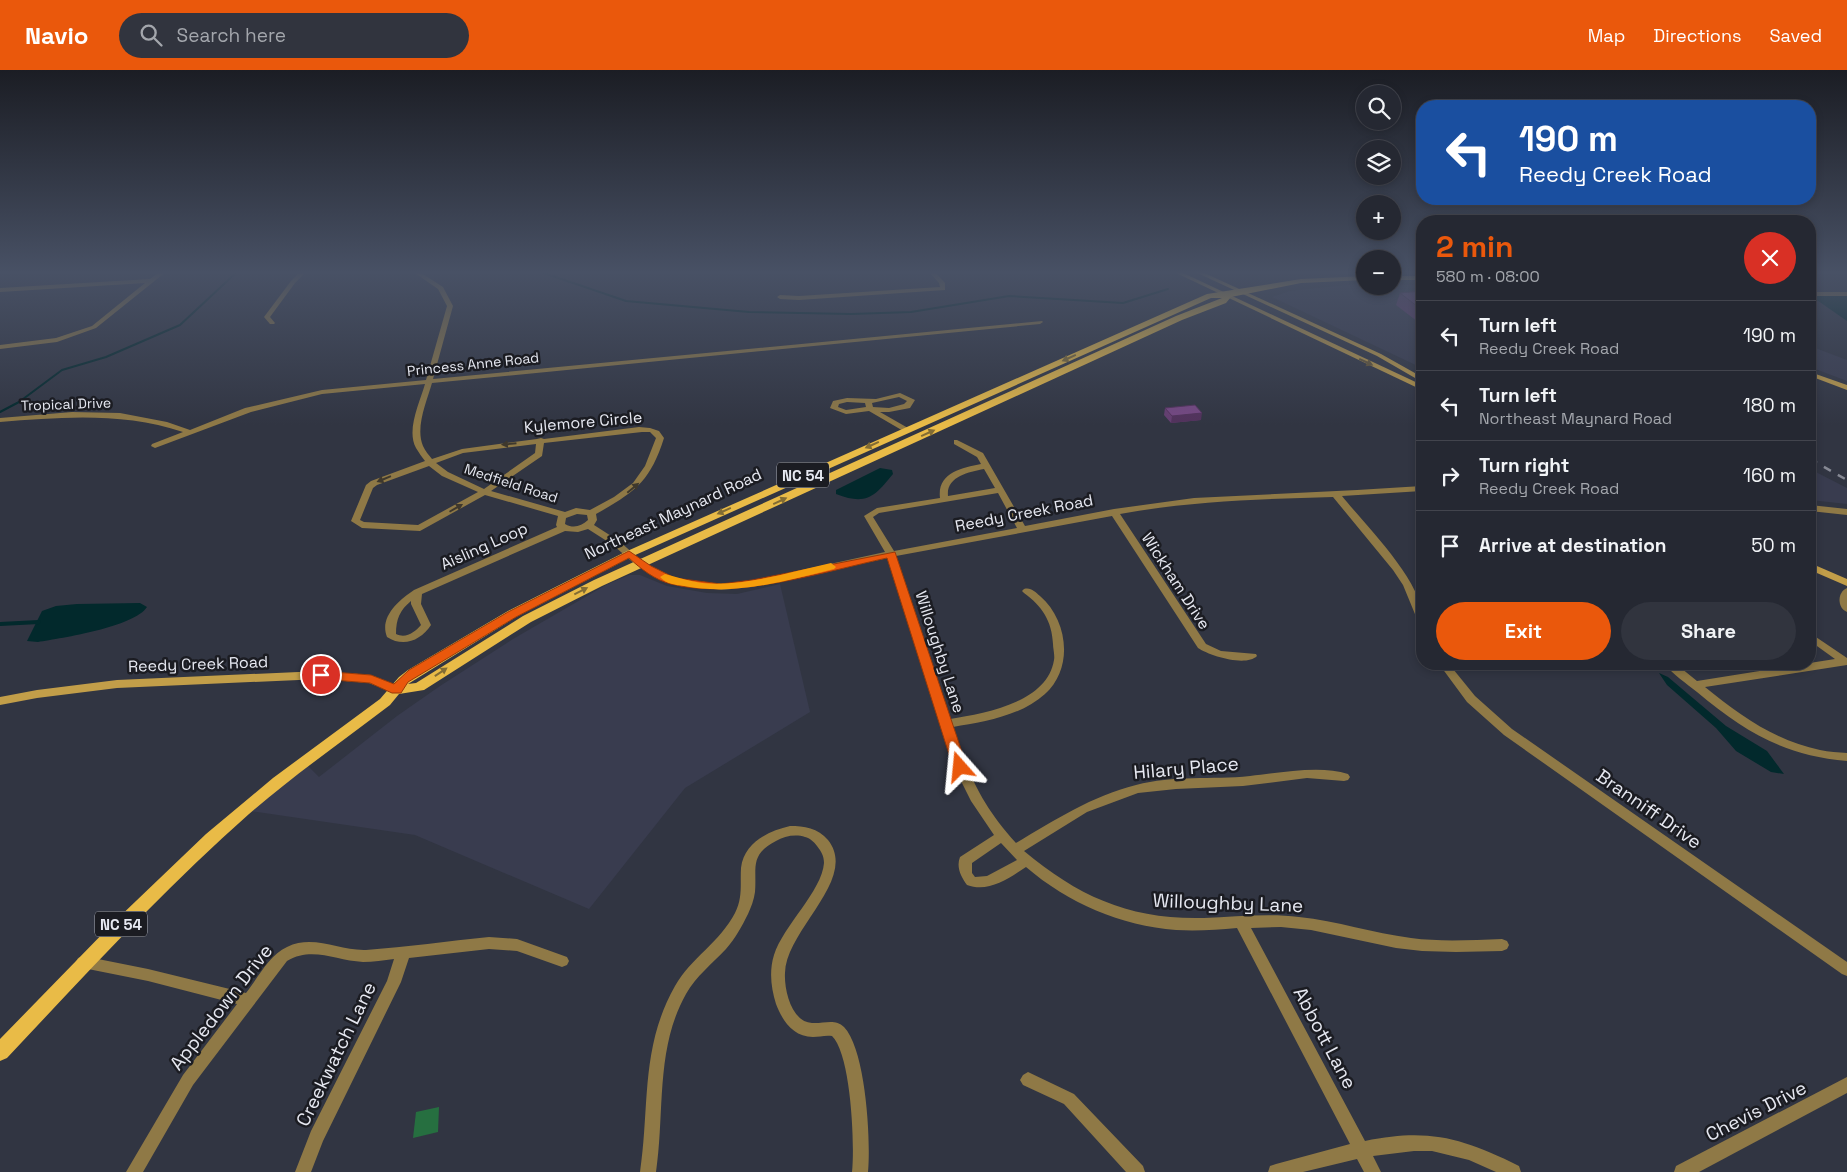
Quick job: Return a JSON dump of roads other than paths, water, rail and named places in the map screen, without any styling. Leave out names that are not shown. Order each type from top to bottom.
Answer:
[{"type":"main road","name":"Northeast Maynard Road","points":[[0,1052],[83,962],[165,881],[244,810],[380,706],[413,673],[512,614],[629,554],[1146,322]]},
{"type":"main road","name":"Northeast Maynard Road","points":[[397,690],[419,687],[527,620],[640,564],[1170,322]]},
{"type":"main road","points":[[1283,322],[1416,385]]},
{"type":"main road","points":[[1308,322],[1378,355],[1416,377]]},
{"type":"main road","points":[[1816,376],[1847,388]]},
{"type":"main road","points":[[1816,569],[1847,583]]},
{"type":"main road","name":"Reedy Creek Road","points":[[0,701],[37,694],[117,684],[321,675],[371,679],[397,690]]},
{"type":"street","points":[[0,347],[46,343],[87,330],[102,322]]},
{"type":"street","name":"Medfield Road","points":[[445,322],[416,435],[419,447],[430,462],[448,476],[486,491],[565,515],[582,511],[591,513]]},
{"type":"street","name":"Princess Anne Road","points":[[155,446],[248,410],[300,397],[429,381],[1036,322]]},
{"type":"street","points":[[869,405],[905,430]]},
{"type":"street","name":"Tropical Drive","points":[[0,420],[77,413],[119,415],[153,419],[190,432]]},
{"type":"street","name":"Kylemore Circle","points":[[486,491],[420,528],[357,524],[355,521],[369,487],[379,480],[475,448],[644,429],[654,431],[659,435],[660,438],[654,460],[641,481],[625,494],[591,513]]},
{"type":"street","points":[[486,491],[540,454],[541,440]]},
{"type":"street","points":[[957,442],[980,455],[1023,530]]},
{"type":"street","points":[[986,466],[969,468],[947,480],[943,490],[944,499],[1000,490]]},
{"type":"street","name":"Reedy Creek Road","points":[[640,564],[673,581],[721,587],[752,584],[891,554],[1114,512],[1204,499],[1336,495],[1416,488]]},
{"type":"street","points":[[1336,495],[1398,568],[1408,585],[1416,605]]},
{"type":"street","name":"Willoughby Lane","points":[[944,499],[876,511],[868,516],[891,554],[946,724],[971,793],[980,810],[1002,836],[1015,850],[1053,882],[1076,896],[1117,912],[1174,924],[1278,921],[1307,924],[1421,945],[1502,945]]},
{"type":"street","points":[[1816,509],[1847,512]]},
{"type":"street","name":"Wickham Drive","points":[[1114,512],[1191,632],[1202,646],[1212,654],[1252,656]]},
{"type":"street","points":[[591,513],[594,518],[588,526],[629,554],[640,564]]},
{"type":"street","name":"Medfield Road","points":[[565,515],[559,523],[562,528],[577,529],[588,526]]},
{"type":"street","name":"Aisling Loop","points":[[417,592],[416,604],[426,625],[422,632],[413,637],[394,638],[391,635],[390,626],[396,608],[417,592],[562,528]]},
{"type":"street","points":[[946,724],[1007,711],[1036,695],[1058,672],[1061,662],[1060,647],[1054,623],[1043,602],[1027,591]]},
{"type":"street","points":[[1847,591],[1844,600],[1847,609]]},
{"type":"street","points":[[1816,640],[1846,662]]},
{"type":"street","points":[[1816,667],[1846,662]]},
{"type":"street","name":"Branniff Drive","points":[[1449,670],[1471,699],[1508,732],[1847,970]]},
{"type":"street","points":[[1677,670],[1734,716],[1770,738],[1821,755],[1847,757]]},
{"type":"street","points":[[1696,685],[1794,670]]},
{"type":"street","name":"Hilary Place","points":[[1015,850],[1083,809],[1136,789],[1307,774],[1344,777]]},
{"type":"street","points":[[648,1172],[655,1078],[660,1047],[670,1012],[680,990],[730,934],[739,918],[747,899],[748,868],[751,854],[766,841],[778,834],[795,831],[810,832],[822,842],[830,855],[830,869],[824,883],[783,948],[778,968],[779,988],[788,1014],[796,1025],[810,1030],[826,1028],[838,1030],[845,1038],[850,1054],[860,1122],[862,1162],[860,1172]]},
{"type":"street","points":[[1002,836],[965,861],[964,869],[968,878],[977,883],[992,881],[1027,860]]},
{"type":"street","name":"Abbott Lane","points":[[1241,923],[1373,1172]]},
{"type":"street","name":"Appledown Drive","points":[[134,1172],[188,1080],[282,956],[296,948],[311,947],[344,955],[364,956],[403,953],[453,945],[489,943],[517,945],[562,961]]},
{"type":"street","name":"Creekwatch Lane","points":[[303,1172],[322,1128],[394,982],[403,953]]},
{"type":"street","points":[[83,962],[148,975],[249,1000]]},
{"type":"street","points":[[1028,1080],[1069,1099],[1137,1172]]},
{"type":"street","name":"Chevis Drive","points":[[1682,1172],[1847,1085]]},
{"type":"street","points":[[1276,1172],[1297,1165],[1363,1150],[1420,1141],[1444,1144],[1465,1150],[1514,1172]]},
{"type":"waterway","points":[[0,412],[19,402],[62,370],[106,357],[183,322]]},
{"type":"waterway","points":[[0,624],[39,622]]},
{"type":"railway","points":[[1816,462],[1847,480]]}]
